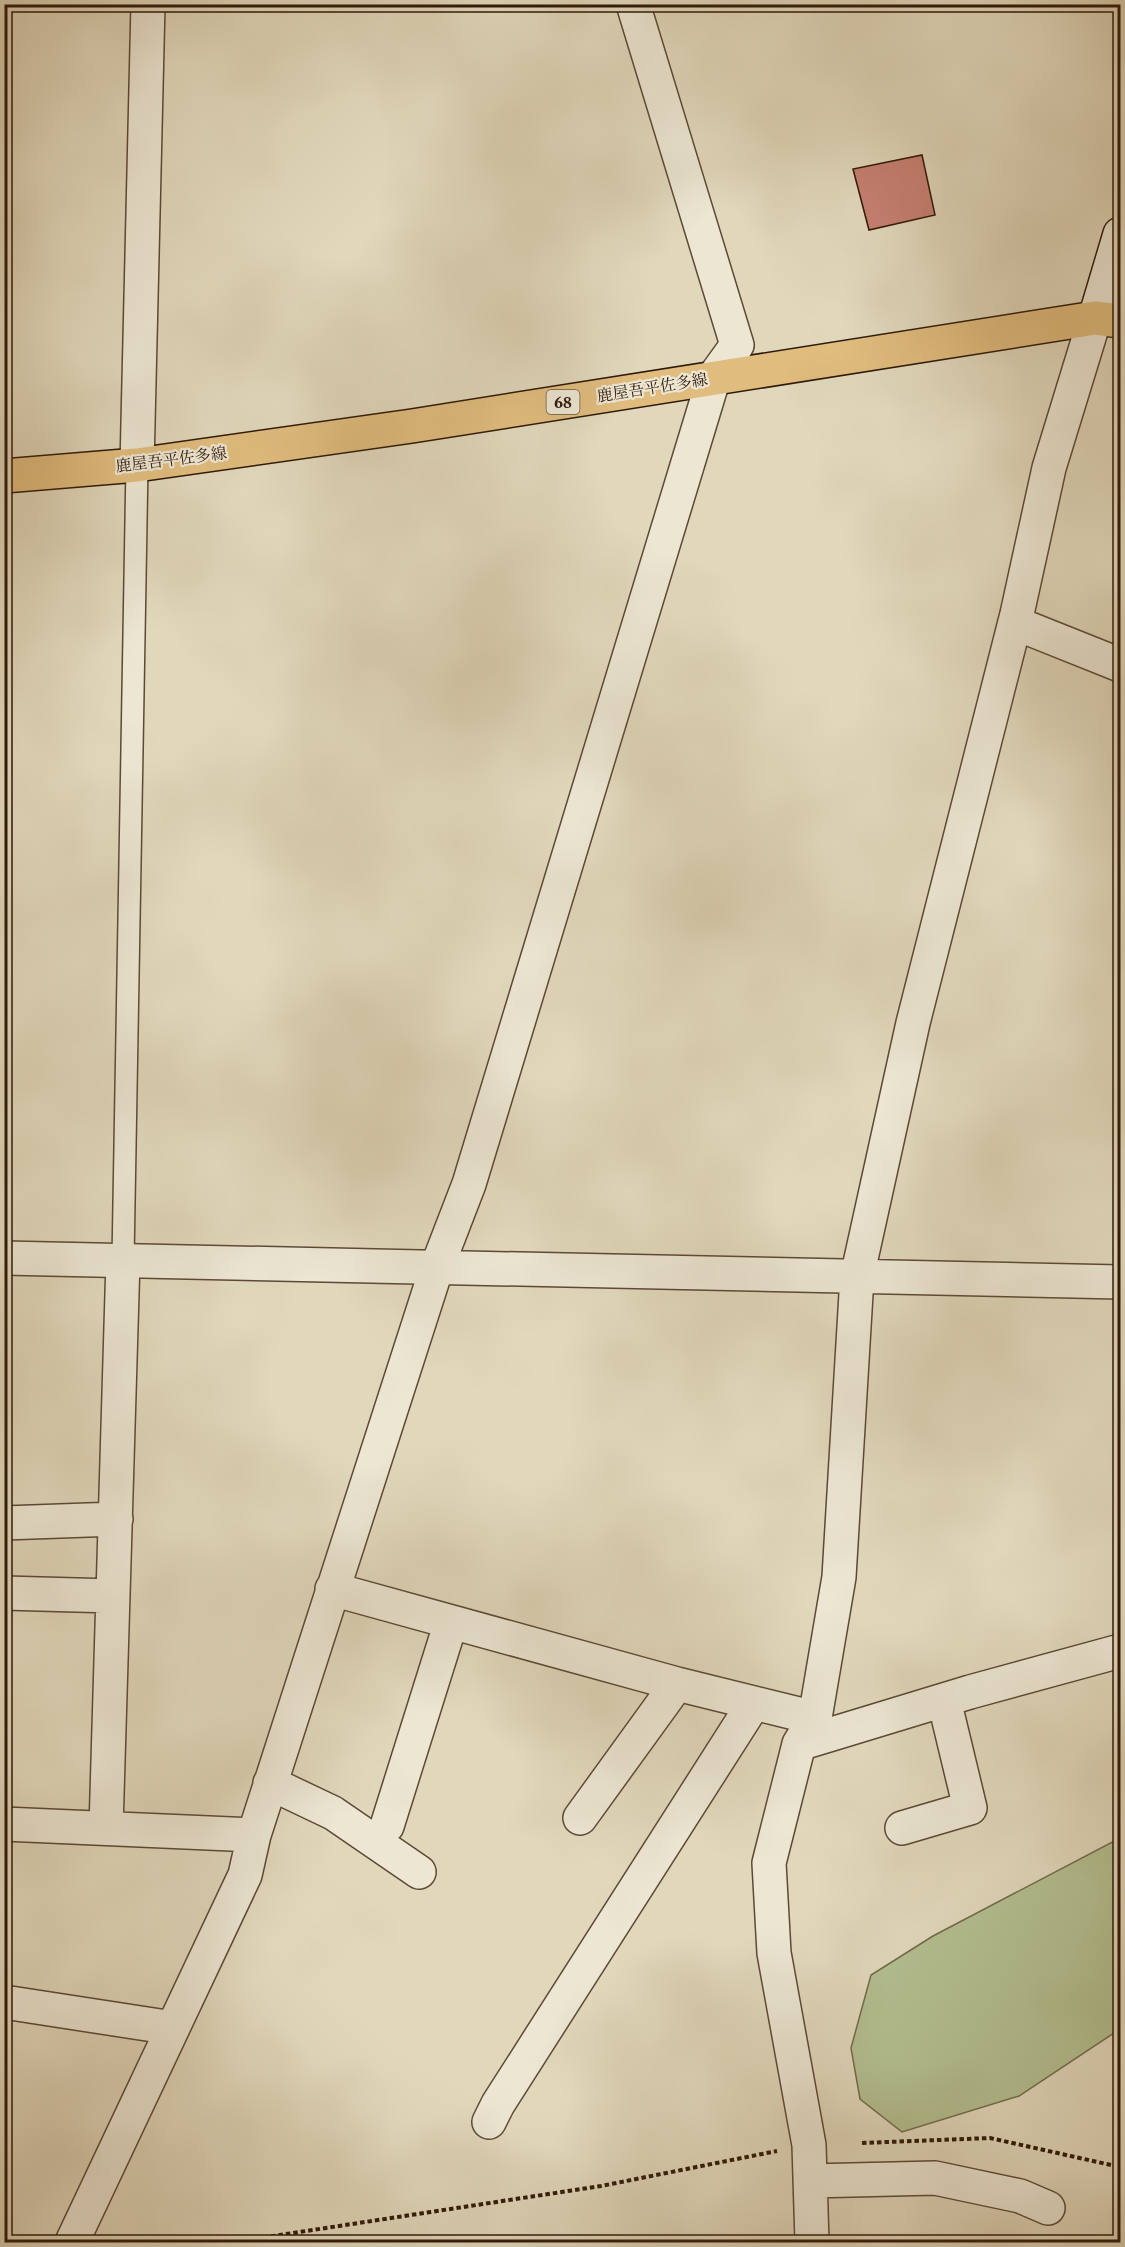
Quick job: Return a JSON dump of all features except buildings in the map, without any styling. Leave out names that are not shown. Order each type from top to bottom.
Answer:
[{"type":"main road","name":"鹿屋吾平佐多線","points":[[4,476],[137,465],[412,426],[714,377],[1108,319]]},
{"type":"street","points":[[137,465],[148,4]]},
{"type":"street","points":[[72,2242],[245,1875],[254,1835],[270,1783],[436,1267],[469,1184],[714,377],[736,345],[633,4]]},
{"type":"street","points":[[813,2242],[809,2145],[774,1953],[768,1863],[807,1731],[839,1577],[857,1277],[913,1023],[1015,624],[1049,468],[1108,319],[1120,234]]},
{"type":"street","points":[[1015,624],[1120,666]]},
{"type":"street","points":[[4,1258],[1120,1282]]},
{"type":"street","points":[[106,1828],[123,1260]]},
{"type":"street","points":[[4,1522],[116,1519]]},
{"type":"street","points":[[332,1589],[754,1703],[807,1731],[944,1700],[1120,1651]]},
{"type":"street","points":[[4,1593],[113,1596]]},
{"type":"street","points":[[387,1826],[451,1622]]},
{"type":"street","points":[[580,1818],[677,1684]]},
{"type":"street","points":[[902,1828],[970,1808],[944,1700]]},
{"type":"street","points":[[489,2122],[504,2094],[754,1703]]},
{"type":"street","points":[[270,1783],[333,1813],[418,1872]]},
{"type":"street","points":[[4,1824],[254,1835]]},
{"type":"street","points":[[4,2002],[173,2028]]},
{"type":"street","points":[[810,2181],[935,2178],[1020,2196],[1048,2208]]},
{"type":"lane","points":[[123,1260],[137,465]]},
{"type":"path","points":[[234,2242],[601,2186],[809,2145],[990,2138],[1120,2167]]},
{"type":"green space","points":[[1120,1838],[1120,2029],[1019,2096],[902,2132],[860,2099],[851,2048],[871,1975],[933,1936]]}]
